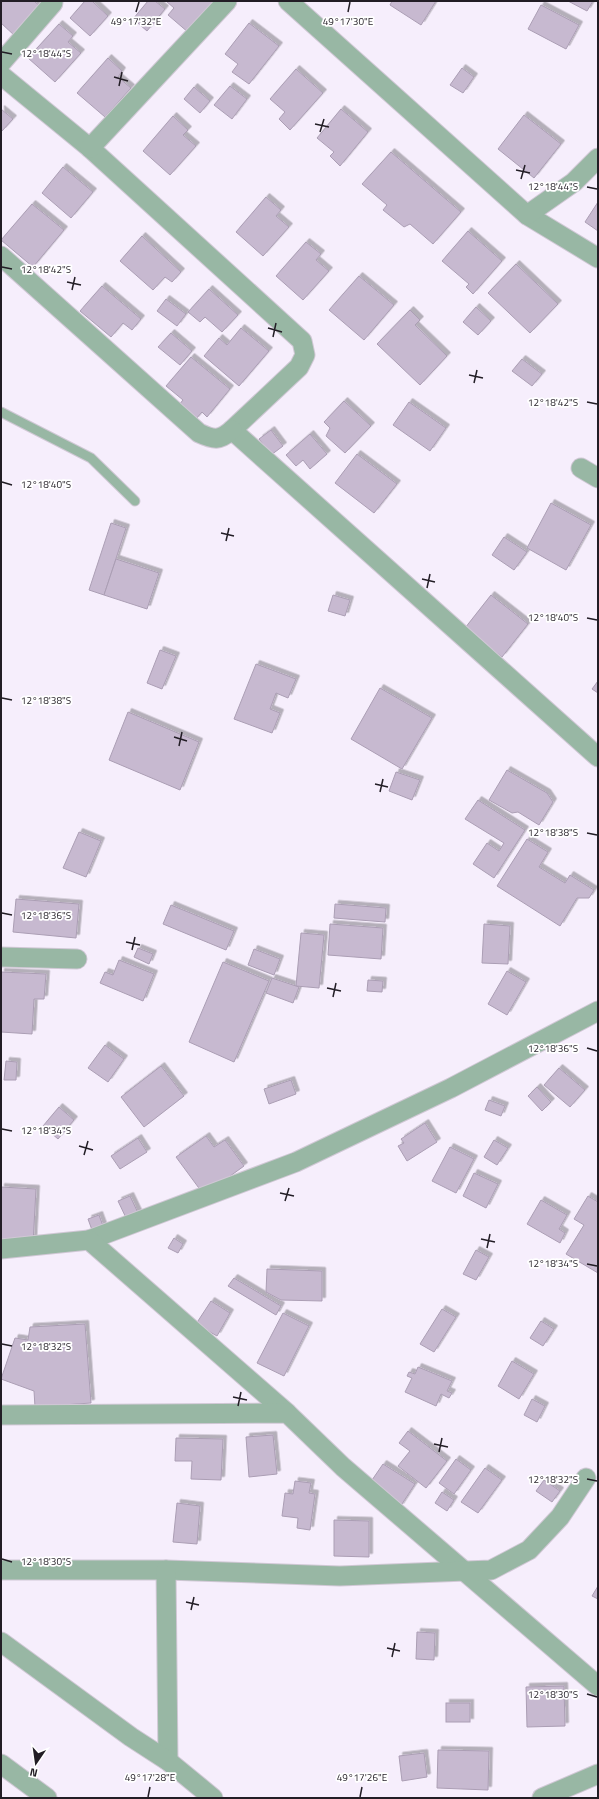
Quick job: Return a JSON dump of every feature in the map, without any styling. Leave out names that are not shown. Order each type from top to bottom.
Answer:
[{"type":"street","points":[[90,148],[227,1]]},
{"type":"street","points":[[288,1],[527,215],[598,258]]},
{"type":"street","points":[[1,62],[53,3]]},
{"type":"street","points":[[1,75],[90,148],[302,342],[305,355],[299,367],[223,438],[211,438],[199,433],[1,256]]},
{"type":"street","points":[[527,215],[574,182],[598,158]]},
{"type":"street","points":[[232,430],[449,625],[596,750]]},
{"type":"street","points":[[581,468],[598,478]]},
{"type":"street","points":[[1,957],[77,959]]},
{"type":"street","points":[[1,1249],[89,1240],[296,1162],[451,1088],[598,1011]]},
{"type":"street","points":[[89,1240],[287,1413],[343,1467],[598,1686]]},
{"type":"street","points":[[1,1415],[287,1413]]},
{"type":"street","points":[[1,1570],[166,1570],[340,1576],[491,1570],[529,1550],[560,1516],[586,1478]]},
{"type":"street","points":[[166,1570],[168,1761]]},
{"type":"street","points":[[1,1642],[130,1737],[168,1761],[214,1798]]},
{"type":"street","points":[[1,1764],[47,1798]]},
{"type":"street","points":[[542,1798],[598,1774]]},
{"type":"lane","points":[[1,412],[91,458],[135,501]]},
{"type":"building","points":[[1,1],[34,1],[41,7],[15,36],[1,23]]},
{"type":"building","points":[[85,1],[92,1],[108,16],[90,36],[70,18]]},
{"type":"building","points":[[148,1],[155,1],[165,9],[147,31],[133,19]]},
{"type":"building","points":[[166,1],[214,1],[189,33],[168,15],[174,8]]},
{"type":"building","points":[[392,1],[436,1],[421,25],[390,5]]},
{"type":"building","points":[[568,1],[593,1],[587,11]]},
{"type":"building","points":[[541,5],[579,25],[566,49],[528,29]]},
{"type":"building","points":[[249,23],[279,46],[249,84],[232,72],[238,64],[225,54]]},
{"type":"building","points":[[59,24],[73,36],[68,42],[81,53],[55,82],[28,58]]},
{"type":"building","points":[[108,58],[122,71],[118,77],[131,88],[105,117],[77,93]]},
{"type":"building","points":[[462,68],[474,77],[463,93],[450,85]]},
{"type":"building","points":[[296,69],[323,93],[290,130],[279,119],[285,112],[270,99]]},
{"type":"building","points":[[230,86],[247,99],[232,119],[214,105]]},
{"type":"building","points":[[194,87],[210,101],[200,113],[184,99]]},
{"type":"building","points":[[1,109],[13,119],[2,131],[1,130]]},
{"type":"building","points":[[341,109],[368,132],[340,166],[330,156],[334,152],[317,138]]},
{"type":"building","points":[[524,115],[561,144],[534,178],[498,149]]},
{"type":"building","points":[[173,116],[188,130],[183,135],[196,146],[170,175],[143,151]]},
{"type":"building","points":[[391,152],[461,212],[433,244],[410,224],[404,227],[383,210],[387,205],[362,184]]},
{"type":"building","points":[[63,167],[93,192],[71,218],[42,193]]},
{"type":"building","points":[[266,197],[281,210],[276,216],[289,227],[263,256],[236,232]]},
{"type":"building","points":[[598,202],[598,231],[585,222]]},
{"type":"building","points":[[32,204],[64,230],[33,267],[1,240]]},
{"type":"building","points":[[468,231],[502,261],[473,294],[466,287],[469,284],[442,261]]},
{"type":"building","points":[[142,236],[181,272],[172,282],[165,277],[153,290],[120,261]]},
{"type":"building","points":[[306,242],[321,254],[316,260],[329,271],[303,300],[276,276]]},
{"type":"building","points":[[516,264],[558,304],[530,333],[488,293]]},
{"type":"building","points":[[359,276],[394,305],[364,340],[329,310]]},
{"type":"building","points":[[102,286],[141,319],[132,330],[123,323],[111,337],[80,311]]},
{"type":"building","points":[[209,289],[238,315],[222,332],[205,317],[200,322],[188,312]]},
{"type":"building","points":[[166,299],[186,314],[177,326],[157,311]]},
{"type":"building","points":[[476,307],[491,321],[478,335],[463,322]]},
{"type":"building","points":[[410,310],[420,320],[415,325],[447,356],[420,385],[377,344]]},
{"type":"building","points":[[241,328],[269,351],[239,386],[204,356],[219,338],[227,345]]},
{"type":"building","points":[[171,333],[192,351],[180,365],[158,347]]},
{"type":"building","points":[[191,357],[230,389],[207,417],[202,412],[195,420],[178,406],[183,400],[166,386]]},
{"type":"building","points":[[522,359],[542,374],[532,386],[512,371]]},
{"type":"building","points":[[344,401],[371,426],[345,453],[326,436],[330,428],[324,422]]},
{"type":"building","points":[[409,402],[446,428],[430,451],[393,425]]},
{"type":"building","points":[[271,430],[283,446],[271,455],[259,439]]},
{"type":"building","points":[[310,434],[327,454],[310,469],[303,460],[296,466],[286,455]]},
{"type":"building","points":[[357,454],[397,484],[374,513],[335,483]]},
{"type":"building","points":[[551,503],[591,525],[566,570],[527,548]]},
{"type":"building","points":[[111,523],[126,528],[104,595],[89,590]]},
{"type":"building","points":[[504,537],[527,552],[514,570],[492,555]]},
{"type":"building","points":[[116,559],[159,573],[147,609],[104,595]]},
{"type":"building","points":[[333,595],[350,600],[345,616],[328,611]]},
{"type":"building","points":[[491,595],[528,624],[502,657],[465,628]]},
{"type":"building","points":[[160,650],[176,656],[162,689],[147,683]]},
{"type":"building","points":[[256,664],[296,679],[288,698],[276,693],[270,709],[280,713],[272,733],[234,719]]},
{"type":"building","points":[[598,681],[598,693],[592,689]]},
{"type":"building","points":[[380,688],[432,718],[402,769],[351,739]]},
{"type":"building","points":[[128,712],[199,742],[180,790],[109,760]]},
{"type":"building","points":[[507,770],[547,793],[553,802],[539,825],[518,812],[512,813],[489,800]]},
{"type":"building","points":[[396,772],[420,780],[412,800],[389,791]]},
{"type":"building","points":[[478,800],[525,830],[494,878],[473,864],[487,843],[499,851],[504,843],[465,819]]},
{"type":"building","points":[[79,832],[101,841],[86,877],[63,868]]},
{"type":"building","points":[[527,839],[548,852],[539,867],[565,883],[570,875],[594,890],[589,898],[577,898],[560,926],[497,886]]},
{"type":"building","points":[[16,899],[79,904],[76,938],[13,932]]},
{"type":"building","points":[[335,904],[386,908],[385,922],[334,918]]},
{"type":"building","points":[[171,905],[234,931],[226,950],[163,924]]},
{"type":"building","points":[[330,924],[383,928],[381,959],[328,955]]},
{"type":"building","points":[[484,924],[510,926],[508,964],[482,963]]},
{"type":"building","points":[[301,933],[324,935],[319,988],[296,986]]},
{"type":"building","points":[[138,948],[153,954],[149,964],[134,957]]},
{"type":"building","points":[[254,949],[280,959],[274,975],[248,965]]},
{"type":"building","points":[[119,960],[154,974],[143,1001],[100,983],[105,972],[113,975]]},
{"type":"building","points":[[223,962],[269,981],[234,1062],[189,1042]]},
{"type":"building","points":[[507,971],[526,982],[507,1015],[488,1004]]},
{"type":"building","points":[[1,972],[46,974],[44,999],[34,999],[32,1034],[1,1032]]},
{"type":"building","points":[[272,978],[299,987],[293,1003],[266,993]]},
{"type":"building","points":[[368,980],[383,981],[382,992],[367,991]]},
{"type":"building","points":[[105,1045],[124,1059],[108,1082],[88,1068]]},
{"type":"building","points":[[6,1061],[17,1062],[16,1080],[4,1080]]},
{"type":"building","points":[[161,1066],[184,1096],[144,1127],[121,1097]]},
{"type":"building","points":[[559,1068],[585,1090],[570,1107],[544,1085]]},
{"type":"building","points":[[291,1080],[296,1094],[269,1104],[264,1089]]},
{"type":"building","points":[[537,1087],[551,1102],[542,1111],[528,1096]]},
{"type":"building","points":[[489,1100],[505,1106],[501,1116],[485,1110]]},
{"type":"building","points":[[59,1107],[74,1120],[58,1139],[43,1126]]},
{"type":"building","points":[[425,1123],[437,1142],[407,1161],[398,1146],[404,1143],[401,1139]]},
{"type":"building","points":[[206,1136],[214,1147],[225,1140],[244,1166],[204,1195],[176,1157]]},
{"type":"building","points":[[138,1138],[147,1152],[120,1169],[111,1156]]},
{"type":"building","points":[[494,1140],[508,1148],[497,1165],[484,1157]]},
{"type":"building","points":[[450,1147],[474,1159],[456,1193],[432,1181]]},
{"type":"building","points":[[474,1173],[498,1184],[486,1208],[463,1196]]},
{"type":"building","points":[[1,1187],[36,1189],[33,1244],[1,1243]]},
{"type":"building","points":[[130,1196],[140,1217],[128,1222],[118,1201]]},
{"type":"building","points":[[588,1196],[598,1202],[598,1273],[566,1254],[584,1225],[574,1219]]},
{"type":"building","points":[[541,1200],[567,1215],[559,1229],[565,1233],[560,1243],[527,1224]]},
{"type":"building","points":[[99,1215],[103,1226],[92,1230],[88,1219]]},
{"type":"building","points":[[174,1238],[183,1244],[178,1253],[168,1248]]},
{"type":"building","points":[[476,1250],[489,1257],[476,1280],[463,1274]]},
{"type":"building","points":[[267,1269],[322,1271],[322,1301],[281,1300],[266,1292]]},
{"type":"building","points":[[234,1278],[281,1306],[276,1315],[228,1286]]},
{"type":"building","points":[[211,1301],[230,1313],[217,1336],[196,1324]]},
{"type":"building","points":[[442,1309],[456,1317],[434,1352],[420,1344]]},
{"type":"building","points":[[283,1313],[309,1326],[284,1376],[257,1363]]},
{"type":"building","points":[[541,1321],[554,1329],[543,1346],[530,1338]]},
{"type":"building","points":[[85,1324],[91,1403],[35,1407],[34,1391],[1,1379],[15,1338],[28,1340],[30,1327]]},
{"type":"building","points":[[512,1361],[534,1374],[519,1399],[498,1386]]},
{"type":"building","points":[[418,1367],[452,1381],[447,1391],[452,1393],[449,1398],[441,1394],[436,1406],[405,1392],[412,1378],[407,1376],[409,1372],[415,1374]]},
{"type":"building","points":[[532,1399],[545,1406],[537,1422],[524,1415]]},
{"type":"building","points":[[408,1431],[447,1461],[426,1488],[398,1466],[410,1451],[399,1443]]},
{"type":"building","points":[[273,1435],[277,1474],[249,1477],[246,1437]]},
{"type":"building","points":[[176,1438],[223,1439],[221,1480],[191,1479],[192,1461],[175,1461]]},
{"type":"building","points":[[456,1459],[471,1470],[454,1494],[439,1483]]},
{"type":"building","points":[[383,1464],[415,1484],[400,1507],[372,1480]]},
{"type":"building","points":[[485,1468],[502,1480],[478,1513],[461,1502]]},
{"type":"building","points":[[544,1480],[560,1491],[552,1502],[536,1491]]},
{"type":"building","points":[[295,1481],[311,1483],[309,1493],[315,1494],[310,1530],[297,1528],[298,1518],[282,1516],[285,1493],[293,1494]]},
{"type":"building","points":[[442,1492],[454,1500],[447,1511],[435,1503]]},
{"type":"building","points":[[177,1503],[200,1506],[197,1544],[173,1542]]},
{"type":"building","points":[[334,1520],[369,1521],[369,1557],[334,1556]]},
{"type":"building","points":[[598,1586],[598,1599],[592,1596]]},
{"type":"building","points":[[417,1632],[435,1633],[434,1660],[416,1659]]},
{"type":"building","points":[[564,1686],[565,1726],[527,1727],[526,1687]]},
{"type":"building","points":[[446,1703],[470,1703],[470,1722],[446,1722]]},
{"type":"building","points":[[438,1750],[489,1751],[488,1790],[437,1788]]},
{"type":"building","points":[[424,1753],[427,1777],[402,1781],[399,1756]]}]
